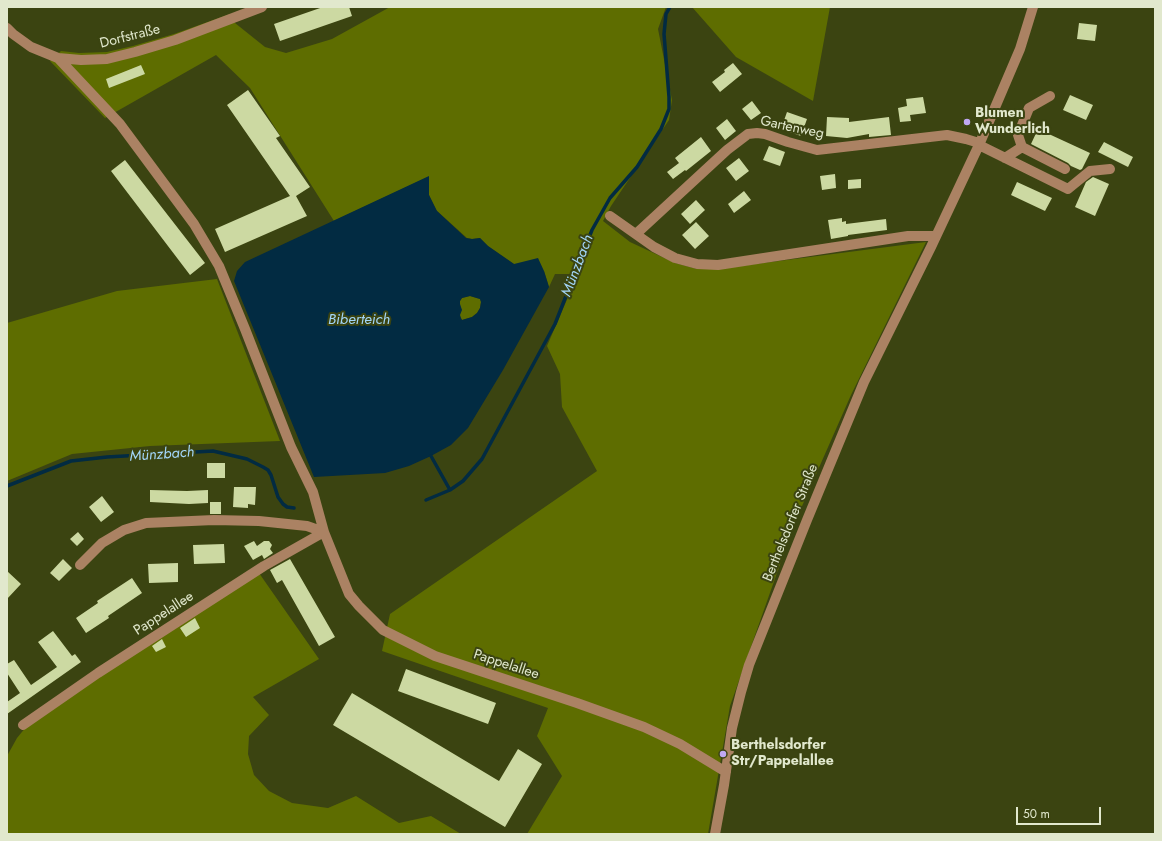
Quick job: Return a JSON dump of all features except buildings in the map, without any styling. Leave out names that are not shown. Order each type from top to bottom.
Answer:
[{"type":"street","name":"Dorfstraße","points":[[7,28],[12,34],[31,47],[58,58],[81,60],[107,59],[175,40],[262,7]]},
{"type":"street","name":"Berthelsdorfer Straße","points":[[715,834],[732,728],[741,692],[752,658],[864,382],[936,236],[979,144],[1020,49],[1033,7]]},
{"type":"street","points":[[58,58],[120,124],[194,224],[219,266],[291,447],[313,492],[324,532]]},
{"type":"street","points":[[1050,96],[1029,108],[1018,135],[1022,147],[1065,169]]},
{"type":"street","name":"Gartenweg","points":[[636,234],[727,150],[748,134],[761,133],[818,150],[947,135],[966,139],[979,144],[1068,189],[1090,170],[1110,169]]},
{"type":"street","points":[[1005,158],[1022,147]]},
{"type":"street","points":[[610,216],[654,247],[675,258],[697,264],[718,265],[908,236],[936,236]]},
{"type":"street","points":[[80,565],[102,543],[124,530],[146,523],[214,520],[259,521],[307,526],[324,532]]},
{"type":"street","name":"Pappelallee","points":[[23,724],[98,673],[264,566],[324,532],[349,594],[383,630],[435,656],[644,727],[680,744],[726,772]]},
{"type":"green space","points":[[390,7],[666,7],[658,29],[672,100],[669,120],[611,206],[603,221],[630,242],[675,263],[697,269],[717,269],[926,242],[851,395],[795,522],[730,706],[708,834],[527,834],[562,776],[537,736],[548,708],[382,651],[390,614],[597,471],[562,407],[560,374],[547,346],[578,274],[555,274],[549,287],[544,271],[514,264],[488,246],[480,238],[467,238],[436,210],[429,195],[428,177],[334,221],[250,88],[216,55],[105,118],[50,61],[61,51],[79,53],[107,52],[174,34],[230,14],[235,23],[265,47],[286,53],[332,39]]},
{"type":"green space","points":[[692,7],[830,7],[813,101],[736,57]]},
{"type":"green space","points":[[217,279],[280,441],[150,446],[72,454],[7,481],[7,323],[117,291]]},
{"type":"green space","points":[[470,296],[480,299],[480,308],[472,317],[462,320],[460,318],[460,301],[462,298]]},
{"type":"green space","points":[[259,573],[319,659],[253,697],[269,715],[249,736],[248,754],[254,775],[269,791],[292,803],[328,808],[356,796],[399,823],[431,816],[461,834],[7,834],[7,756],[17,738],[26,727],[97,677]]},
{"type":"water","name":"Biberteich","points":[[429,176],[429,195],[437,211],[466,238],[480,238],[488,246],[514,264],[538,258],[549,287],[503,370],[468,428],[451,445],[409,466],[385,473],[314,477],[234,281],[237,271],[245,262]],"holes":[[[470,296],[480,299],[480,308],[477,313],[472,317],[462,320],[460,315],[462,310],[460,301],[462,298]]]},
{"type":"waterway","name":"Münzbach","points":[[426,500],[450,490],[463,481],[482,459],[555,324],[592,230],[610,198],[637,167],[661,129],[669,109],[664,34],[666,14],[670,7]]},
{"type":"waterway","name":"Münzbach","points":[[7,486],[71,461],[107,457],[213,451],[247,459],[268,470],[278,497],[287,507],[294,508]]},
{"type":"waterway","points":[[431,456],[450,490]]},
{"type":"place","name":"Blumen Wunderlich","points":[[967,122]]},
{"type":"place","name":"Berthelsdorfer Str/Pappelallee","points":[[723,754]]}]
